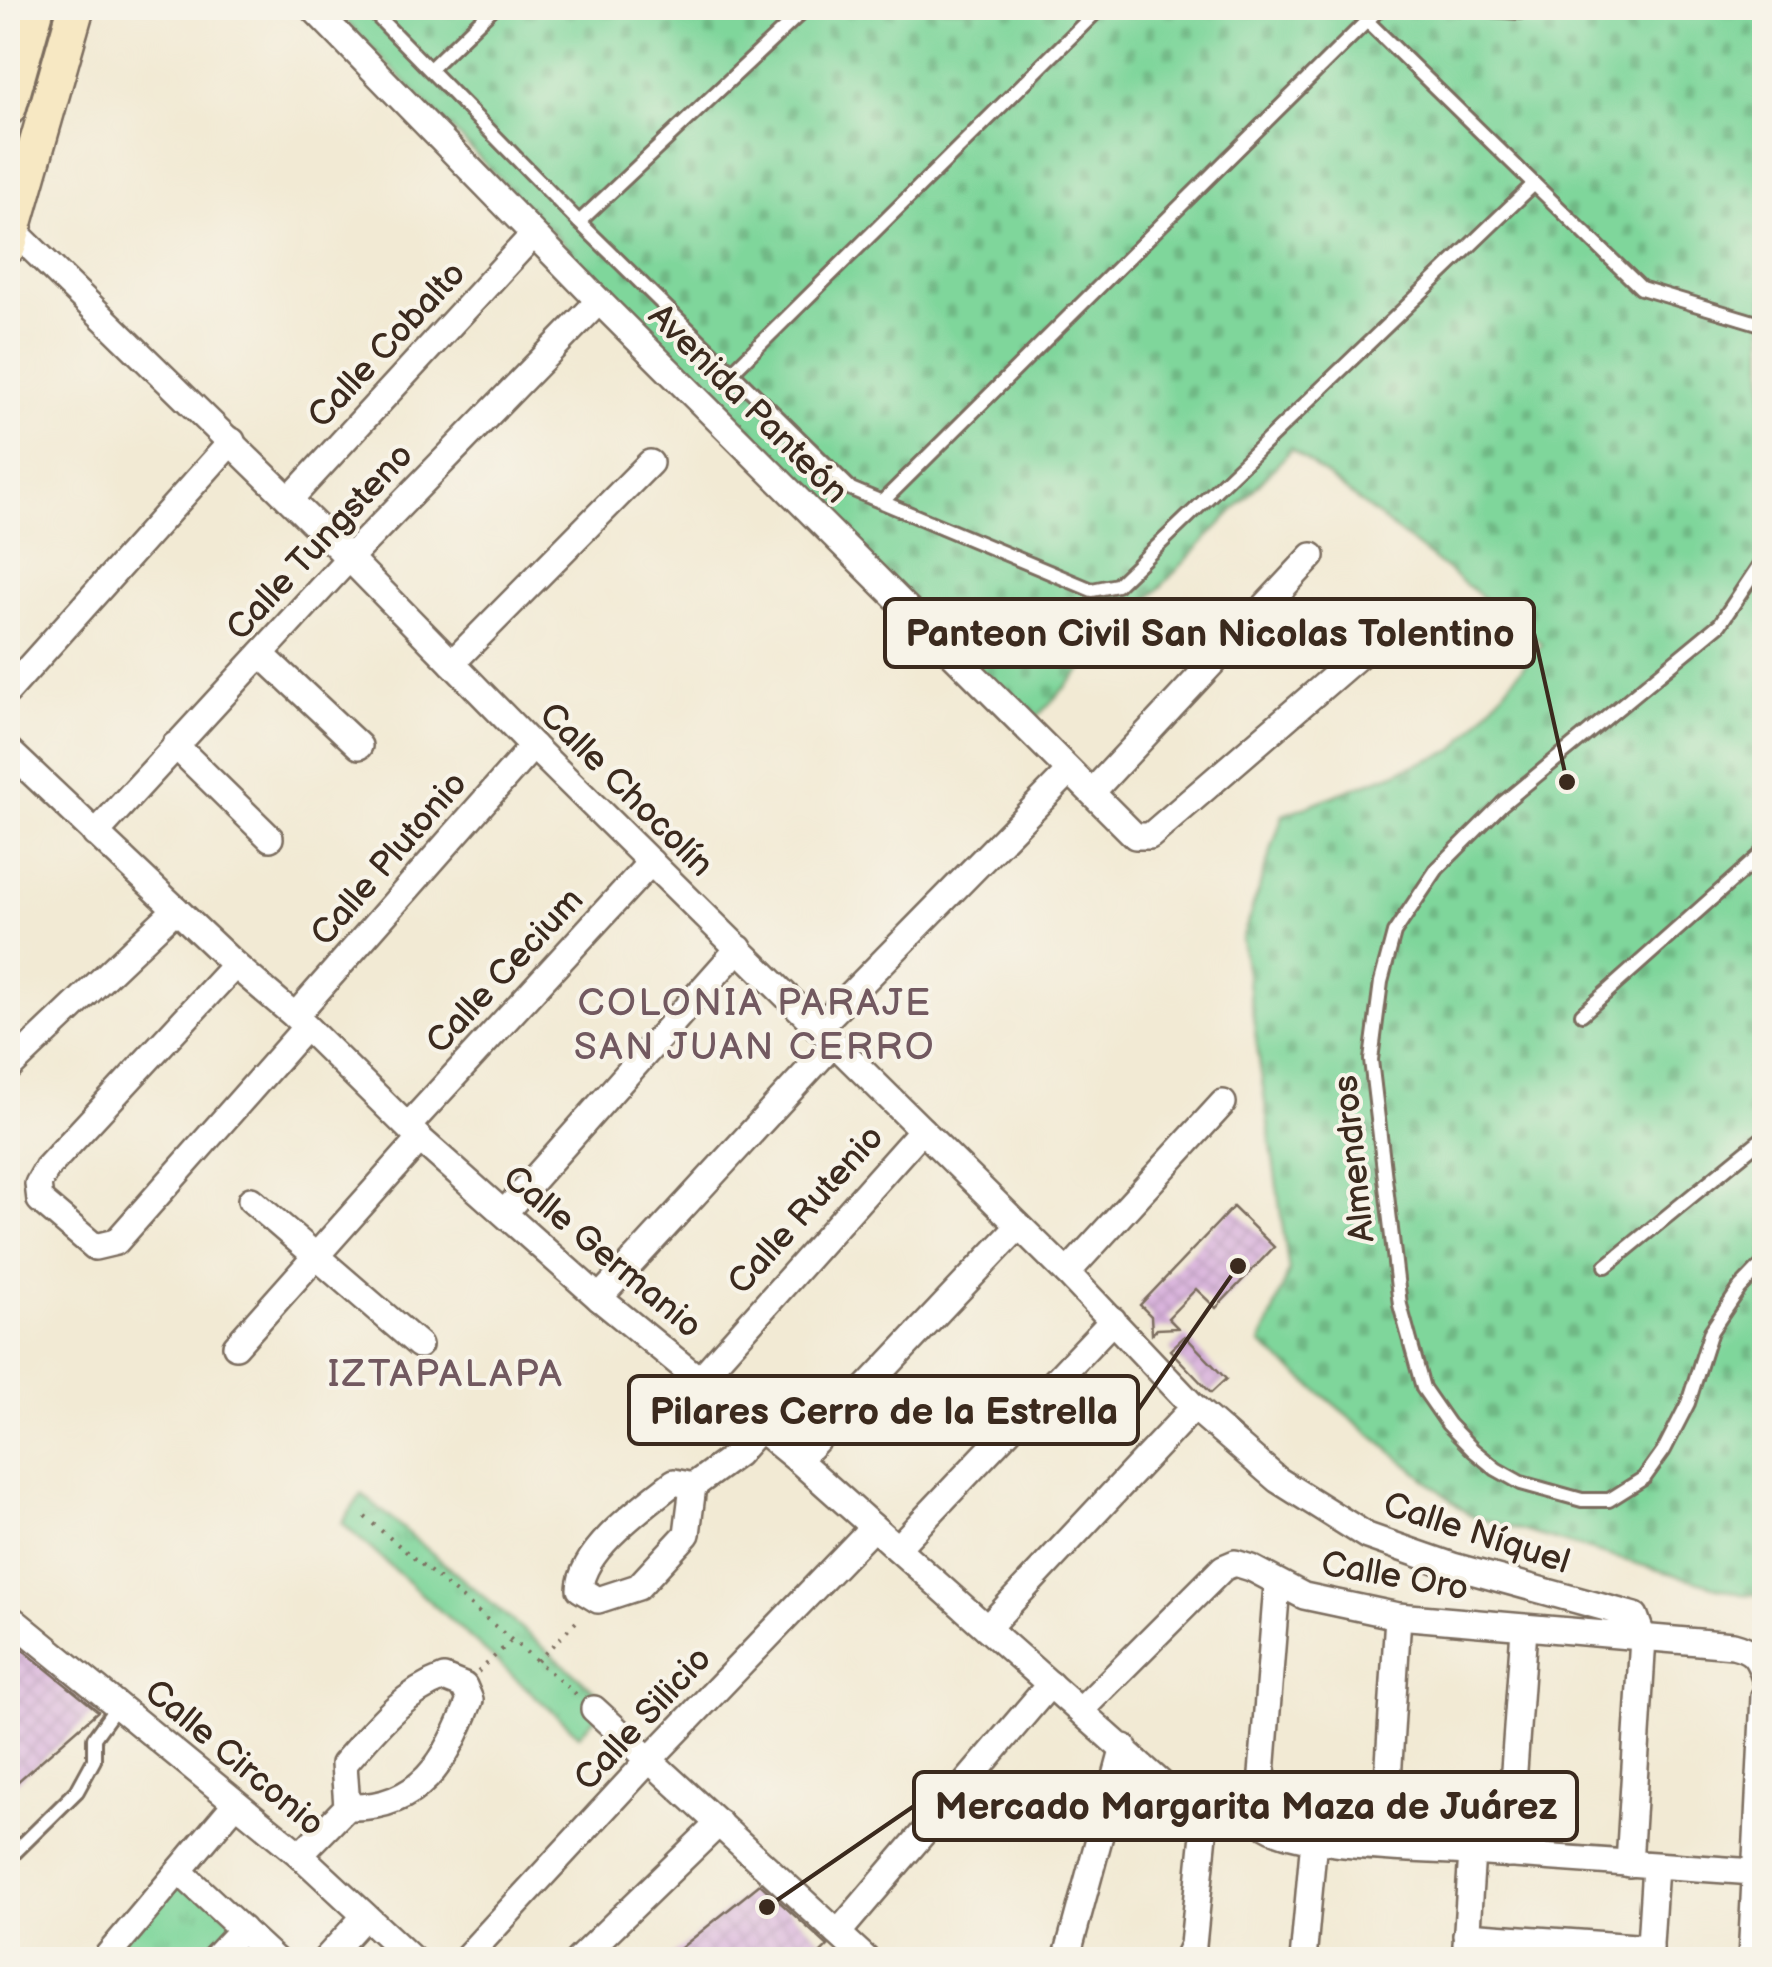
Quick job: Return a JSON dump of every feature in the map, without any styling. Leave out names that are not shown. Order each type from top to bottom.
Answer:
[{"type":"main road","points":[[8,108],[36,8]]},
{"type":"main road","points":[[9,233],[76,8]]},
{"type":"street","name":"Avenida Panteón","points":[[313,8],[533,236],[1134,836],[1150,836],[1409,612]]},
{"type":"street","name":"Calle Chocolín","points":[[9,233],[232,441],[533,746],[1067,1273],[1194,1407]]},
{"type":"street","name":"Calle Cobalto","points":[[290,499],[533,236]]},
{"type":"street","name":"Calle Tungsteno","points":[[96,834],[350,558],[598,301]]},
{"type":"street","points":[[8,691],[232,441]]},
{"type":"street","points":[[452,663],[650,463]]},
{"type":"street","points":[[1093,791],[1312,556]]},
{"type":"street","points":[[261,654],[359,746]]},
{"type":"street","points":[[176,744],[270,838]]},
{"type":"street","name":"Calle Plutonio","points":[[235,965],[47,1168],[38,1184],[40,1200],[94,1247],[116,1242],[533,746]]},
{"type":"street","name":"Calle Germanio","points":[[8,750],[504,1214],[599,1298],[798,1460],[1200,1818],[1204,1834],[1193,1945],[1186,1960]]},
{"type":"street","points":[[599,1298],[826,1036],[1068,773]]},
{"type":"street","name":"Calle Cecium","points":[[236,1346],[316,1257],[415,1132],[651,862]]},
{"type":"street","points":[[8,1069],[176,909]]},
{"type":"street","points":[[504,1214],[739,948]]},
{"type":"street","points":[[1067,1273],[1223,1103]]},
{"type":"street","name":"Calle Rutenio","points":[[700,1378],[922,1130]]},
{"type":"street","points":[[252,1200],[420,1345]]},
{"type":"street","points":[[798,1460],[1019,1226]]},
{"type":"street","points":[[897,1548],[1113,1320]]},
{"type":"street","points":[[988,1628],[1194,1407]]},
{"type":"street","name":"Calle Níquel","points":[[1194,1407],[1278,1480],[1366,1536],[1453,1566],[1635,1616],[1643,1638]]},
{"type":"street","points":[[693,1486],[674,1482],[624,1521],[580,1575],[580,1589],[598,1600],[638,1588],[687,1534],[693,1486],[737,1454],[760,1428]]},
{"type":"street","name":"Calle Silicio","points":[[464,1960],[873,1527]]},
{"type":"street","name":"Calle Oro","points":[[1081,1710],[1224,1568],[1235,1564],[1320,1600],[1398,1616],[1524,1630]]},
{"type":"street","points":[[1277,1585],[1260,1799],[1263,1823],[1279,1832],[1314,1839],[1384,1846],[1754,1872]]},
{"type":"street","name":"Calle Circonio","points":[[8,1616],[300,1855],[413,1960]]},
{"type":"street","points":[[1384,1846],[1398,1616]]},
{"type":"street","points":[[1508,1855],[1524,1630]]},
{"type":"street","name":"Calle Níquel","points":[[1524,1630],[1733,1645],[1749,1649],[1762,1668]]},
{"type":"street","points":[[1628,1864],[1643,1638]]},
{"type":"street","points":[[300,1855],[347,1807],[370,1808],[407,1795],[436,1770],[456,1738],[470,1700],[464,1686],[444,1678],[418,1687],[388,1714],[344,1764],[347,1807]]},
{"type":"street","points":[[838,1933],[1050,1684]]},
{"type":"street","points":[[1751,1960],[1764,1696]]},
{"type":"street","points":[[594,1709],[867,1960]]},
{"type":"street","points":[[1066,1960],[1124,1747]]},
{"type":"street","points":[[104,1960],[236,1804]]},
{"type":"street","points":[[589,1956],[719,1822]]},
{"type":"street","points":[[1304,1960],[1314,1839]]},
{"type":"street","points":[[1472,1852],[1465,1947],[1649,1954],[1656,1866]]},
{"type":"street","points":[[179,1871],[275,1960]]},
{"type":"street","points":[[325,1960],[366,1916]]},
{"type":"street","points":[[213,1960],[242,1929]]},
{"type":"lane","points":[[369,8],[850,489],[1092,590],[1117,585],[1534,184]]},
{"type":"lane","points":[[431,68],[493,8]]},
{"type":"lane","points":[[579,222],[806,8]]},
{"type":"lane","points":[[733,371],[1100,8]]},
{"type":"lane","points":[[882,502],[1380,8]]},
{"type":"lane","points":[[1455,8],[1521,12],[1531,8]]},
{"type":"lane","points":[[1366,21],[1641,288],[1764,325]]},
{"type":"lane","name":"Almendros","points":[[1764,558],[1720,624],[1502,804],[1437,869],[1394,933],[1381,982],[1372,1060],[1400,1305],[1423,1388],[1448,1424],[1474,1450],[1521,1483],[1582,1500],[1609,1500],[1644,1478],[1664,1450],[1688,1403],[1711,1331],[1740,1288],[1764,1263]]},
{"type":"lane","points":[[1582,1014],[1764,852]]},
{"type":"lane","points":[[1606,1266],[1764,1136]]},
{"type":"lane","points":[[8,1860],[77,1791],[94,1760],[94,1738],[118,1706]]},
{"type":"path","points":[[365,1517],[594,1709]]},
{"type":"path","points":[[537,1661],[598,1600]]},
{"type":"path","points":[[464,1686],[512,1640]]},
{"type":"green space","points":[[333,8],[1764,8],[1764,1595],[1741,1594],[1469,1515],[1261,1344],[1289,1271],[1242,939],[1283,815],[1455,750],[1542,644],[1292,449],[1031,723]]},
{"type":"green space","points":[[362,1494],[609,1703],[579,1735],[342,1523]]},
{"type":"green space","points":[[179,1871],[242,1929],[213,1959],[104,1960]]},
{"type":"building","points":[[1233,1207],[1274,1247],[1216,1308],[1196,1289],[1168,1318],[1178,1328],[1157,1329],[1152,1334],[1151,1316],[1140,1305]]},
{"type":"building","points":[[1185,1336],[1226,1379],[1211,1393],[1170,1350]]},
{"type":"building","points":[[17,1645],[98,1711],[8,1790],[8,1653]]},
{"type":"building","points":[[760,1884],[828,1946],[814,1960],[666,1960]]},
{"type":"place","name":"Panteon Civil San Nicolas Tolentino","points":[[1567,782]]},
{"type":"place","name":"Pilares Cerro de la Estrella","points":[[1238,1266]]},
{"type":"place","name":"Mercado Margarita Maza de Juárez","points":[[767,1907]]},
{"type":"district","name":"COLONIA PARAJE SAN JUAN CERRO","points":[[755,1024]]},
{"type":"district","name":"IZTAPALAPA","points":[[446,1373]]}]
